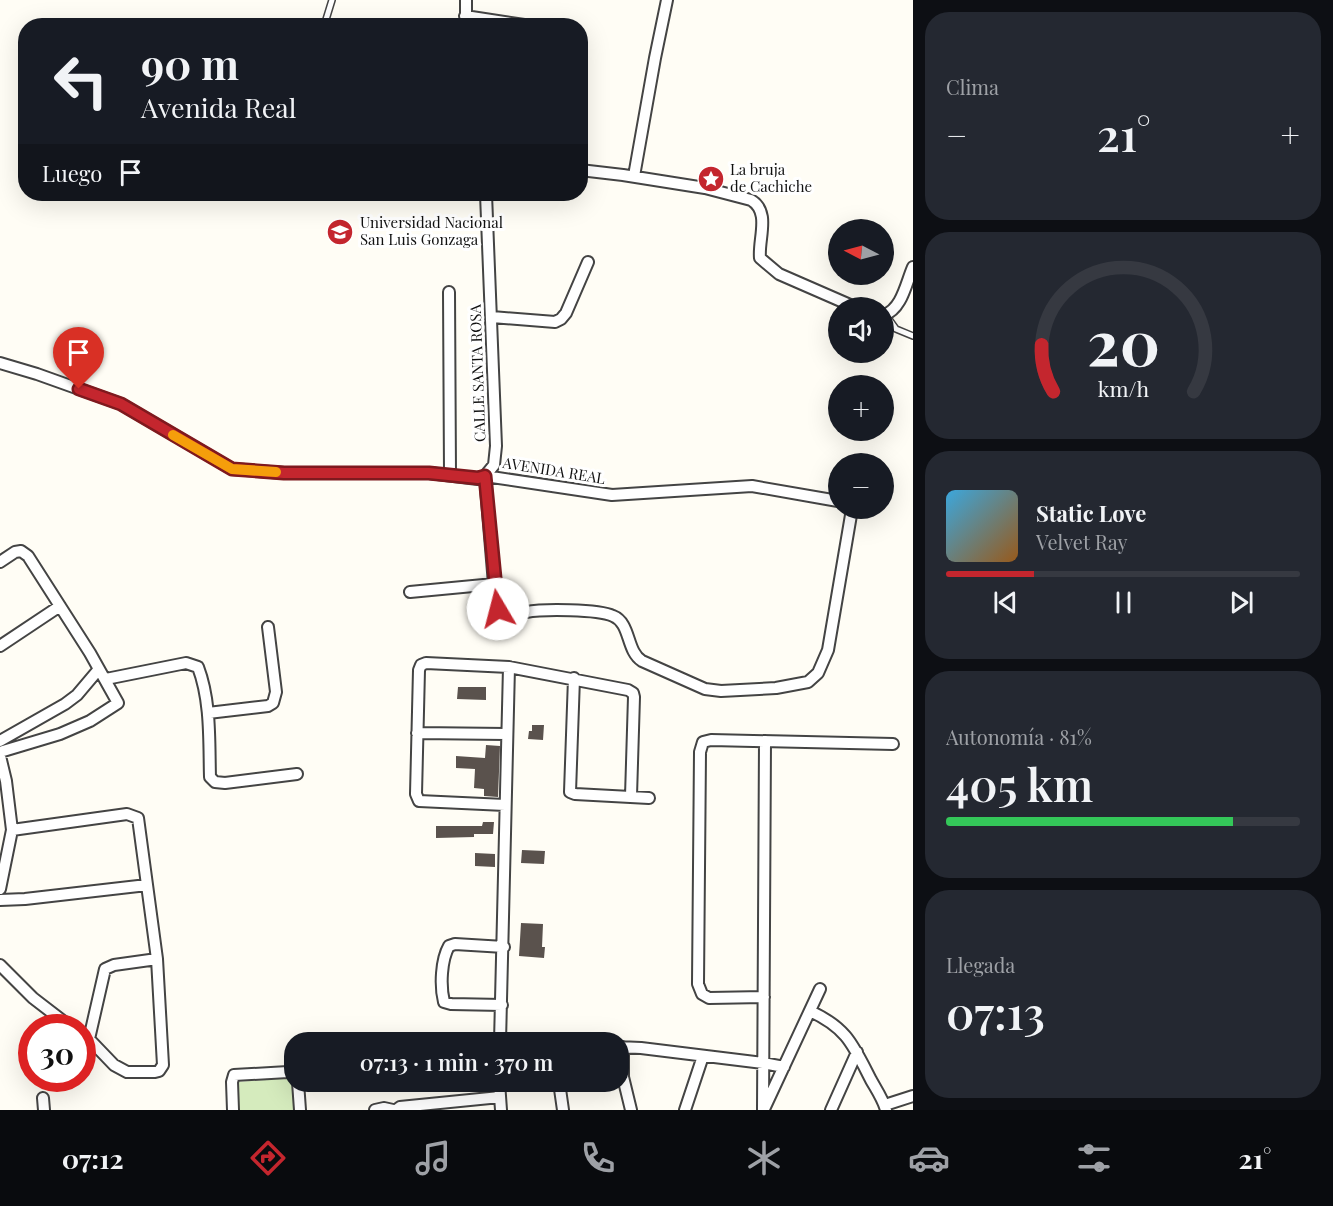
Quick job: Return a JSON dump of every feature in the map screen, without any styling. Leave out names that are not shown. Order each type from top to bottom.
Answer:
[{"type":"street","points":[[466,0],[466,18]]},
{"type":"street","points":[[634,176],[667,0]]},
{"type":"street","points":[[588,171],[705,188],[757,203],[762,217],[760,258],[779,274],[832,297]]},
{"type":"street","name":"CALLE SANTA ROSA","points":[[486,201],[496,446],[494,465],[485,476],[494,584],[498,609],[501,613],[507,616],[528,611],[565,611],[615,616],[622,624],[637,658],[705,689],[721,692],[776,688],[808,682],[818,673],[828,650],[850,519]]},
{"type":"street","points":[[492,317],[555,322],[561,319],[566,313],[588,262]]},
{"type":"street","points":[[894,310],[899,303],[913,267]]},
{"type":"street","points":[[448,292],[450,474]]},
{"type":"street","name":"AVENIDA REAL","points":[[0,363],[121,404],[232,469],[284,473],[450,474],[478,478],[485,476],[612,495],[752,486],[828,499]]},
{"type":"street","points":[[0,562],[15,552],[21,551],[28,556],[106,679],[118,702],[90,721],[60,734],[0,754],[12,830],[0,889]]},
{"type":"street","points":[[411,592],[494,584]]},
{"type":"street","points":[[0,646],[60,606]]},
{"type":"street","points":[[208,712],[268,706],[273,703],[276,692],[268,627]]},
{"type":"street","points":[[106,679],[186,663],[198,667],[208,712],[210,777],[215,782],[225,783],[297,774]]},
{"type":"street","points":[[505,806],[419,801],[416,794],[418,670],[420,665],[426,663],[509,667],[574,678],[633,693],[634,736],[631,796]]},
{"type":"street","points":[[501,1032],[509,667]]},
{"type":"street","points":[[0,741],[77,695],[99,669]]},
{"type":"street","points":[[574,678],[570,792],[650,798]]},
{"type":"street","points":[[417,733],[506,734]]},
{"type":"street","points":[[764,997],[710,998],[702,994],[698,984],[700,752],[703,742],[711,740],[893,744]]},
{"type":"street","points":[[763,1110],[765,741]]},
{"type":"street","points":[[12,830],[127,814],[138,818],[157,959],[164,1065],[159,1071],[127,1072],[114,1065],[96,1047]]},
{"type":"street","points":[[0,900],[147,885]]},
{"type":"street","points":[[502,1005],[451,1004],[444,1002],[442,995],[444,955],[449,946],[455,944],[504,947]]},
{"type":"street","points":[[92,1014],[105,969],[114,965],[157,959]]},
{"type":"street","points":[[0,965],[33,998],[54,1014]]},
{"type":"street","points":[[763,1110],[820,989]]},
{"type":"street","points":[[810,1011],[834,1023],[845,1034],[857,1052],[885,1108],[913,1096]]},
{"type":"street","points":[[629,1048],[784,1067]]},
{"type":"street","points":[[831,1110],[857,1052]]},
{"type":"street","points":[[685,1110],[703,1056]]},
{"type":"street","points":[[233,1110],[232,1082],[234,1076],[284,1072]]},
{"type":"street","points":[[299,1092],[300,1110]]},
{"type":"street","points":[[500,1092],[501,1110]]},
{"type":"street","points":[[560,1092],[563,1110]]},
{"type":"street","points":[[627,1092],[631,1110]]},
{"type":"street","points":[[43,1098],[44,1110]]},
{"type":"street","points":[[375,1110],[433,1107],[500,1098]]},
{"type":"lane","points":[[326,18],[332,0]]},
{"type":"lane","points":[[894,326],[913,336]]},
{"type":"green space","points":[[284,1079],[284,1092],[293,1092],[296,1110],[236,1110],[236,1082]]},
{"type":"building","points":[[458,687],[486,687],[486,700],[457,699]]},
{"type":"building","points":[[532,725],[544,725],[543,740],[528,739]]},
{"type":"building","points":[[486,745],[500,746],[498,797],[484,796],[484,789],[474,788],[475,769],[456,768],[456,756],[485,758]]},
{"type":"building","points":[[483,822],[494,822],[493,834],[436,838],[436,826],[482,826]]},
{"type":"building","points":[[522,850],[545,851],[544,864],[521,863]]},
{"type":"building","points":[[475,853],[495,854],[495,867],[475,866]]},
{"type":"building","points":[[521,923],[543,924],[544,958],[519,956]]},
{"type":"slow traffic","points":[[173,435],[232,469],[276,472]]},
{"type":"place","name":"La bruja de Cachiche","points":[[711,179]]},
{"type":"place","name":"Universidad Nacional San Luis Gonzaga","points":[[340,232]]},
{"type":"route","points":[[79,389],[121,404],[232,469],[284,473],[429,473],[478,478],[485,476],[498,609]]}]
